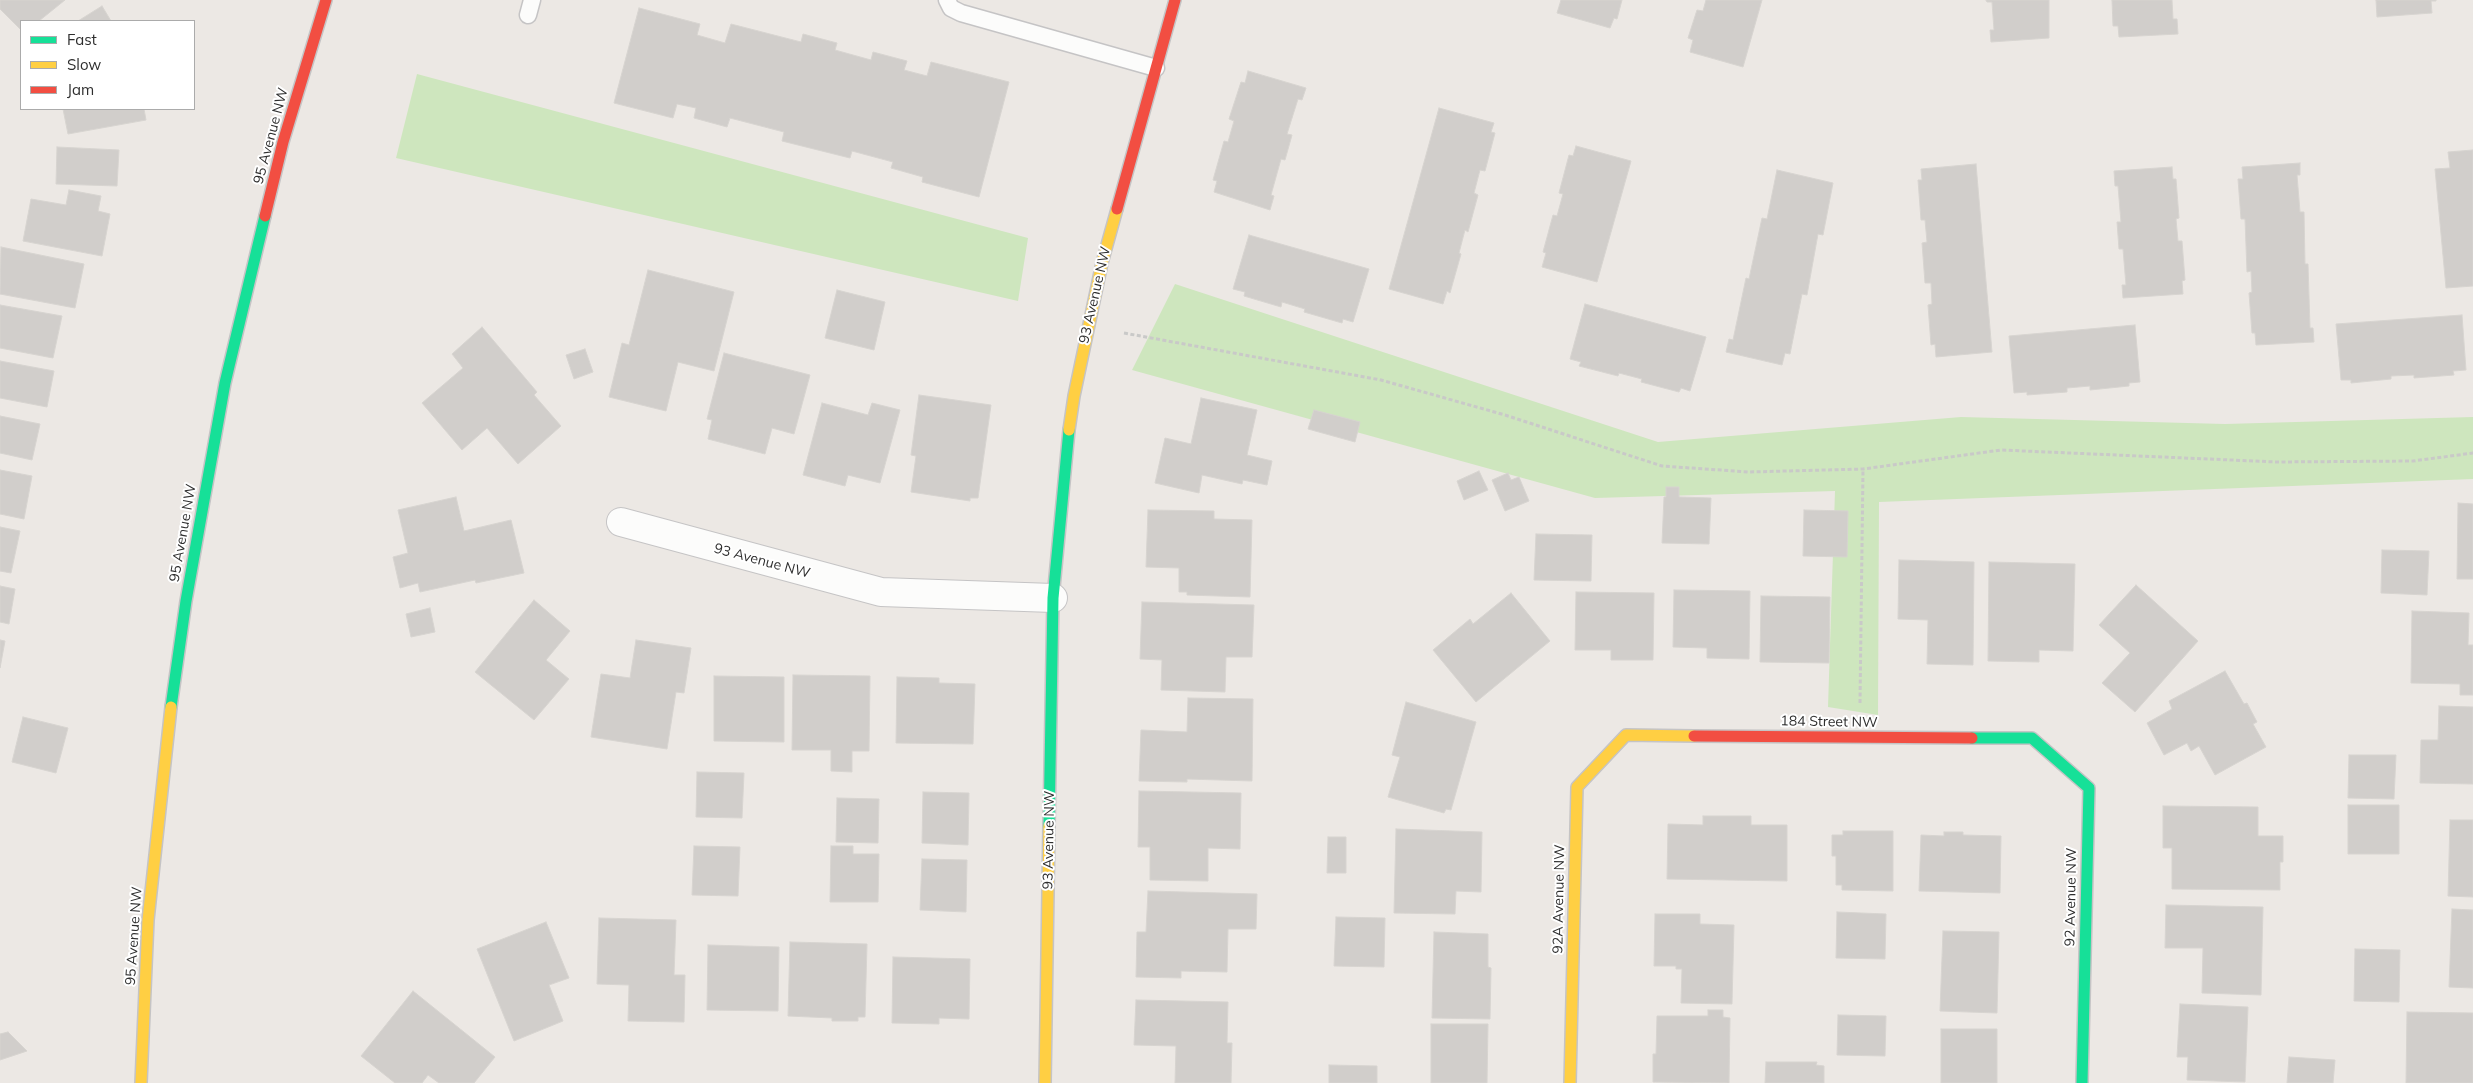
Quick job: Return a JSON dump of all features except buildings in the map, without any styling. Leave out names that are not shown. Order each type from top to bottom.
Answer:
[{"type":"street","name":"95 Avenue NW","points":[[141,1083],[148,920],[166,752],[186,601],[225,383],[282,142],[326,0]]},
{"type":"street","name":"93 Avenue NW","points":[[1045,1083],[1053,598],[1057,530],[1064,467],[1079,370],[1102,263],[1175,0]]},
{"type":"street","name":"93 Avenue NW","points":[[621,522],[881,592],[1053,598]]},
{"type":"street","name":"184 Street NW","points":[[1626,735],[2032,738]]},
{"type":"street","name":"92A Avenue NW","points":[[1570,1083],[1577,787],[1626,735]]},
{"type":"street","name":"92 Avenue NW","points":[[2032,738],[2089,788],[2082,1083]]},
{"type":"lane","points":[[947,0],[951,8],[961,14],[1156,68]]},
{"type":"path","points":[[1124,333],[1381,380],[1505,416],[1662,466],[1748,472],[1863,469],[2001,450],[2277,462],[2413,461],[2473,454]]},
{"type":"path","points":[[1860,738],[1863,469]]},
{"type":"green space","points":[[417,74],[1028,238],[1018,301],[396,158]]},
{"type":"green space","points":[[1175,284],[1658,442],[1961,417],[2225,424],[2473,417],[2473,479],[1879,502],[1878,715],[1828,707],[1835,491],[1595,498],[1132,370]]},
{"type":"traffic: fast","points":[[171,707],[186,601],[225,383],[265,216]]},
{"type":"traffic: fast","points":[[1049,826],[1053,598],[1069,430]]},
{"type":"traffic: fast","points":[[1972,738],[2032,738],[2089,788],[2082,1083]]},
{"type":"traffic: slow","points":[[1069,430],[1074,396],[1102,263],[1117,209]]},
{"type":"traffic: slow","points":[[141,1083],[148,920],[171,707]]},
{"type":"traffic: slow","points":[[1570,1083],[1577,787],[1626,735],[1694,736]]},
{"type":"traffic: slow","points":[[1045,1083],[1049,826]]},
{"type":"traffic: jam","points":[[265,216],[283,142],[326,0]]},
{"type":"traffic: jam","points":[[1117,209],[1175,0]]},
{"type":"traffic: jam","points":[[1694,736],[1972,738]]}]
